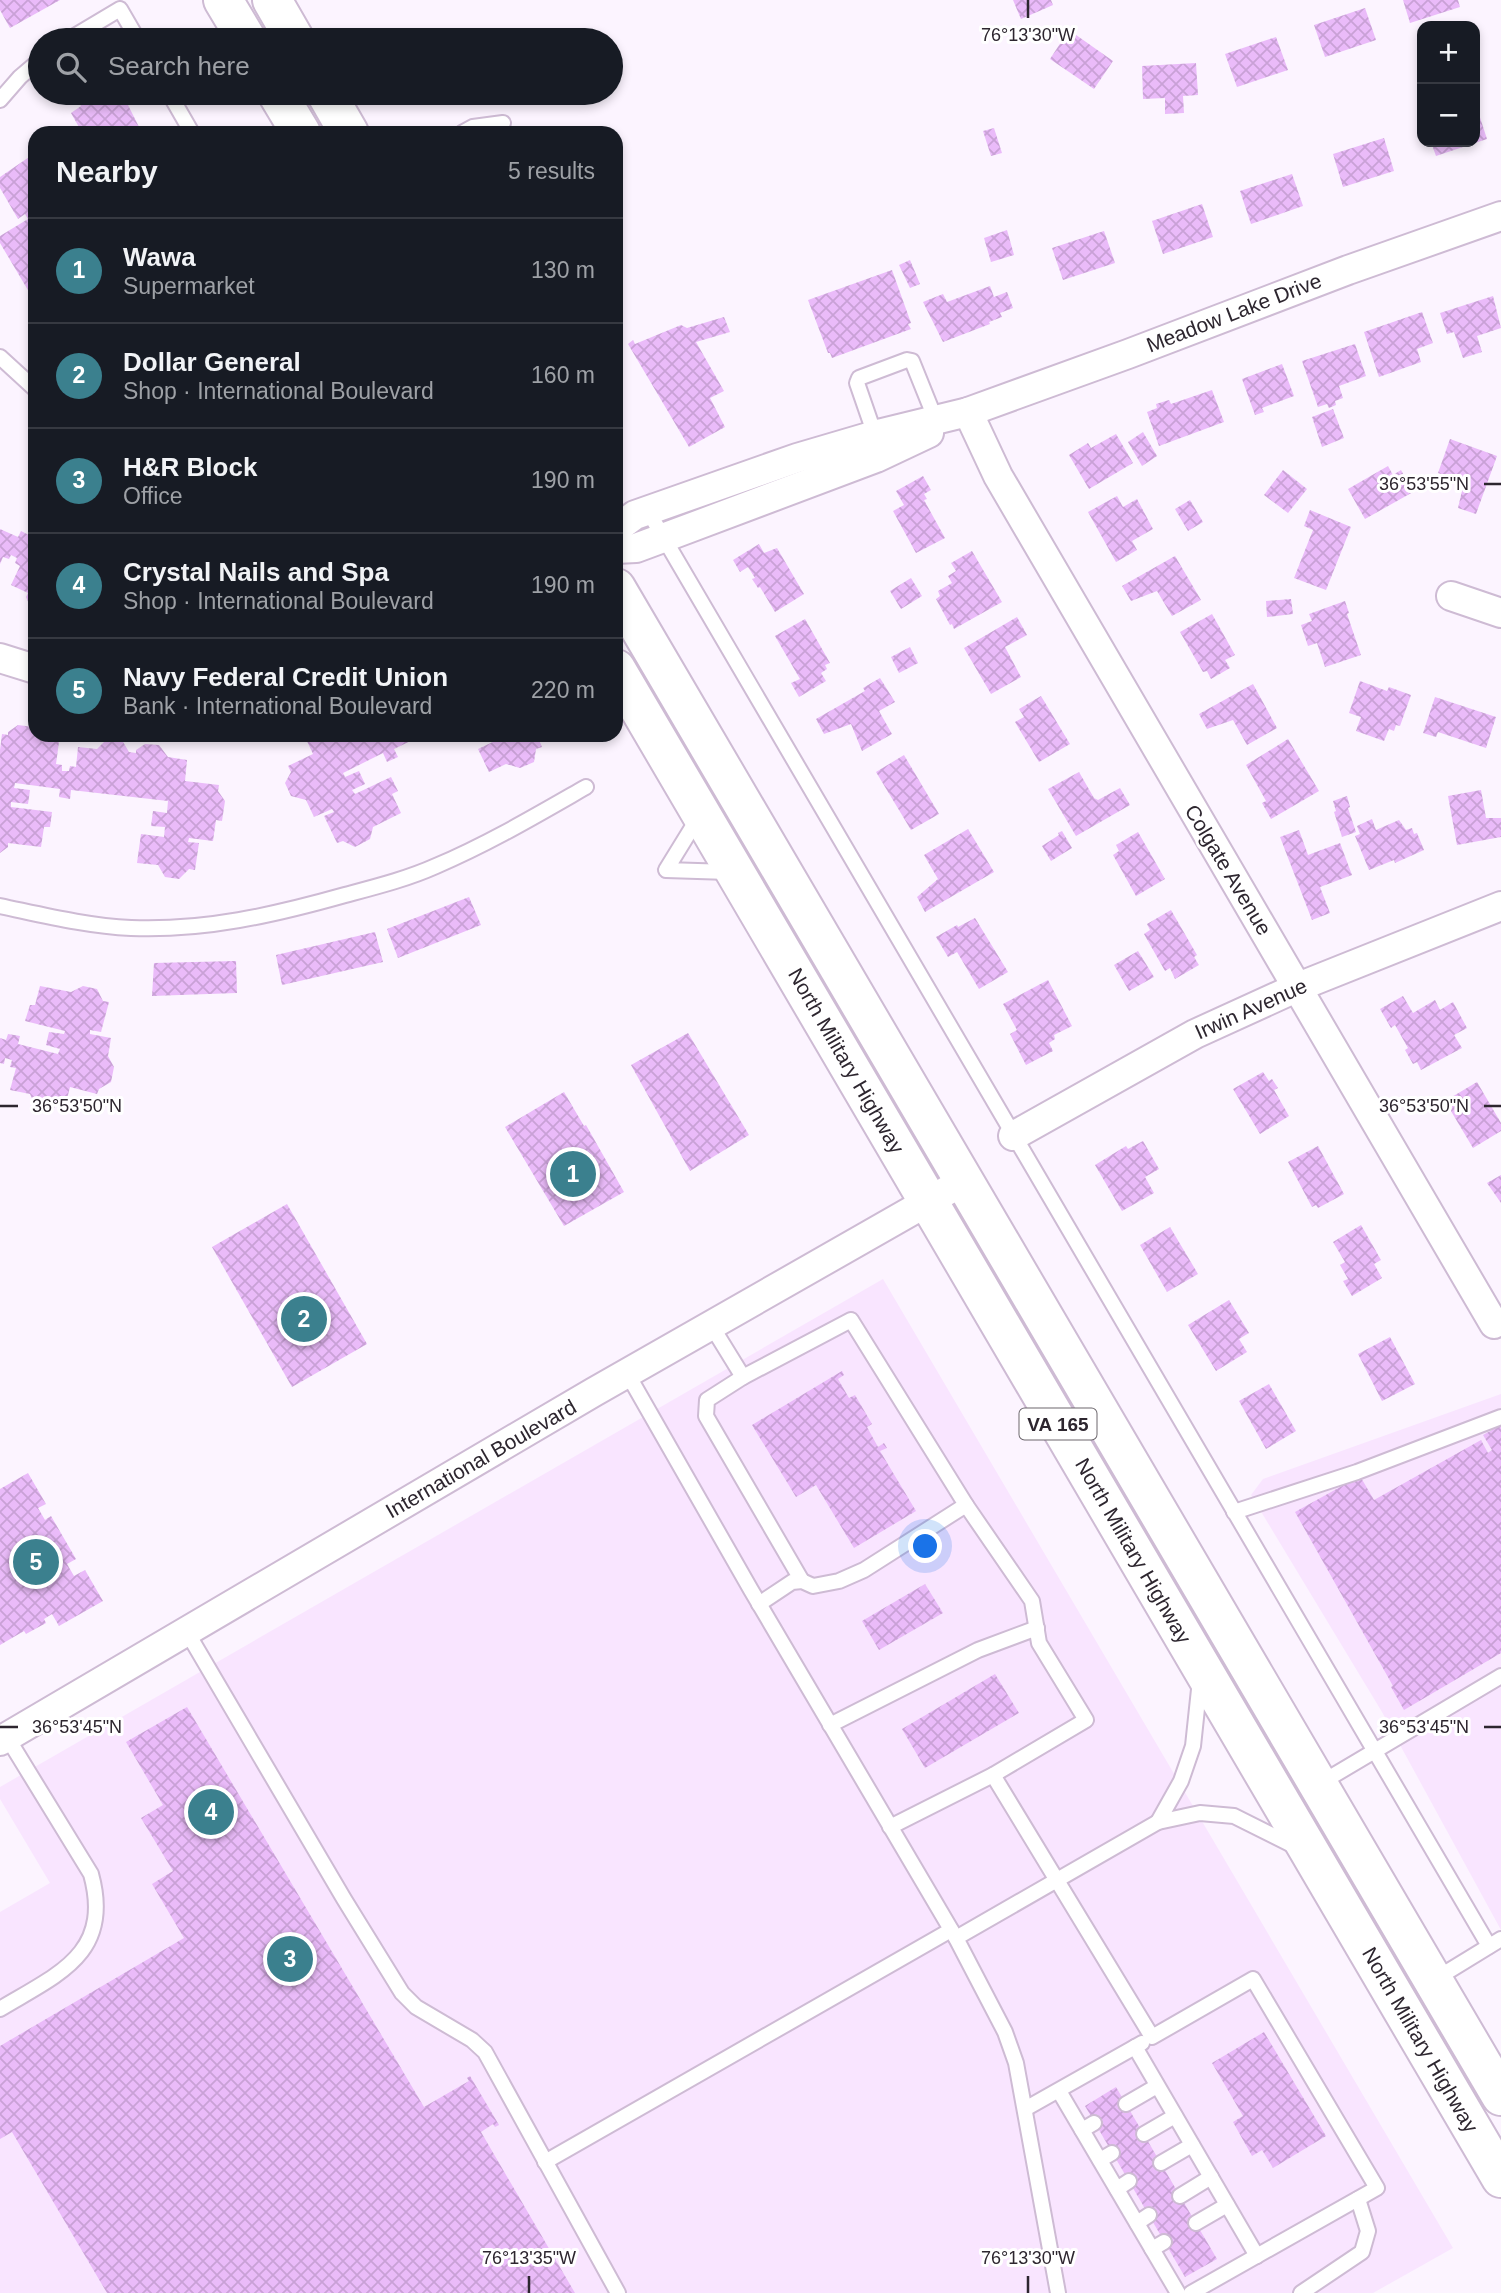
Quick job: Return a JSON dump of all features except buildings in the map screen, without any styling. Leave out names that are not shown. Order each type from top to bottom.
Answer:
[{"type":"main road","points":[[223,0],[240,28]]},
{"type":"main road","points":[[272,0],[288,28]]},
{"type":"main road","points":[[285,105],[297,126]]},
{"type":"main road","points":[[333,105],[345,126]]},
{"type":"main road","name":"North Military Highway","points":[[623,600],[1501,2096]]},
{"type":"main road","name":"North Military Highway","points":[[623,681],[1501,2178]]},
{"type":"street","name":"Meadow Lake Drive","points":[[623,549],[636,548],[663,538],[879,445],[1348,270],[1501,216]]},
{"type":"street","name":"Colgate Avenue","points":[[968,412],[998,477],[1494,1324]]},
{"type":"street","name":"Meadow Lake Drive","points":[[623,524],[635,515],[797,458],[879,445]]},
{"type":"street","points":[[1451,596],[1501,613]]},
{"type":"street","points":[[0,658],[28,667]]},
{"type":"street","name":"Irwin Avenue","points":[[1013,1136],[1195,1034],[1298,987],[1501,906]]},
{"type":"street","name":"International Boulevard","points":[[4,1739],[627,1373],[964,1181]]},
{"type":"lane","points":[[88,28],[120,9],[131,28]]},
{"type":"lane","points":[[0,100],[28,70]]},
{"type":"lane","points":[[176,105],[188,126]]},
{"type":"lane","points":[[479,126],[503,122]]},
{"type":"lane","points":[[0,357],[28,383]]},
{"type":"lane","points":[[879,445],[857,383],[859,378],[907,360],[912,362],[937,424]]},
{"type":"lane","points":[[648,511],[1375,1751],[1495,1942],[1433,1980]]},
{"type":"lane","points":[[0,906],[73,921],[130,928],[231,923],[289,911],[435,867],[520,825],[586,787]]},
{"type":"lane","points":[[701,814],[666,870],[735,872]]},
{"type":"lane","points":[[802,1581],[706,1416],[707,1400],[743,1377],[851,1320],[966,1505],[1032,1601],[1039,1643],[1086,1720],[993,1775],[890,1827]]},
{"type":"lane","points":[[711,1325],[743,1377]]},
{"type":"lane","points":[[627,1373],[953,1934],[1006,2032],[1016,2063],[1058,2293]]},
{"type":"lane","points":[[1234,1512],[1357,1472],[1501,1417]]},
{"type":"lane","points":[[759,1604],[792,1582],[802,1581],[813,1586],[839,1581],[864,1570],[966,1505]]},
{"type":"lane","points":[[830,1725],[978,1650],[1037,1628]]},
{"type":"lane","points":[[187,1632],[402,1993],[416,2007],[472,2039],[485,2053],[618,2293]]},
{"type":"lane","points":[[1158,1822],[1181,1781],[1193,1746],[1201,1668]]},
{"type":"lane","points":[[1318,1784],[1501,1676]]},
{"type":"lane","points":[[0,2009],[67,1968],[88,1944],[96,1922],[97,1895],[91,1874],[4,1739]]},
{"type":"lane","points":[[993,1775],[1152,2037]]},
{"type":"lane","points":[[545,2162],[1158,1822],[1200,1813],[1234,1816],[1285,1843],[1309,1852]]},
{"type":"lane","points":[[1025,2109],[1253,1979],[1377,2188],[1191,2293]]},
{"type":"lane","points":[[1135,2047],[1257,2256]]},
{"type":"lane","points":[[1126,2104],[1157,2086]]},
{"type":"lane","points":[[1059,2091],[1088,2127],[1123,2185],[1158,2245],[1178,2293]]},
{"type":"lane","points":[[1144,2134],[1175,2116]]},
{"type":"lane","points":[[1161,2163],[1192,2145]]},
{"type":"lane","points":[[1180,2196],[1211,2177]]},
{"type":"lane","points":[[1301,2293],[1362,2252],[1368,2231],[1358,2199]]},
{"type":"lane","points":[[1196,2223],[1227,2205]]},
{"type":"shaded area","points":[[883,1279],[1453,2248],[1373,2293],[0,2293],[0,1912],[50,1883],[0,1799],[0,1787]]},
{"type":"shaded area","points":[[1501,1394],[1501,1930],[1382,1712],[1251,1495],[1263,1479]]},
{"type":"place","name":"Wawa","points":[[573,1174]]},
{"type":"place","name":"Dollar General","points":[[304,1319]]},
{"type":"place","name":"Navy Federal Credit Union","points":[[36,1562]]},
{"type":"place","name":"Crystal Nails and Spa","points":[[211,1812]]},
{"type":"place","name":"H&R Block","points":[[290,1959]]}]
